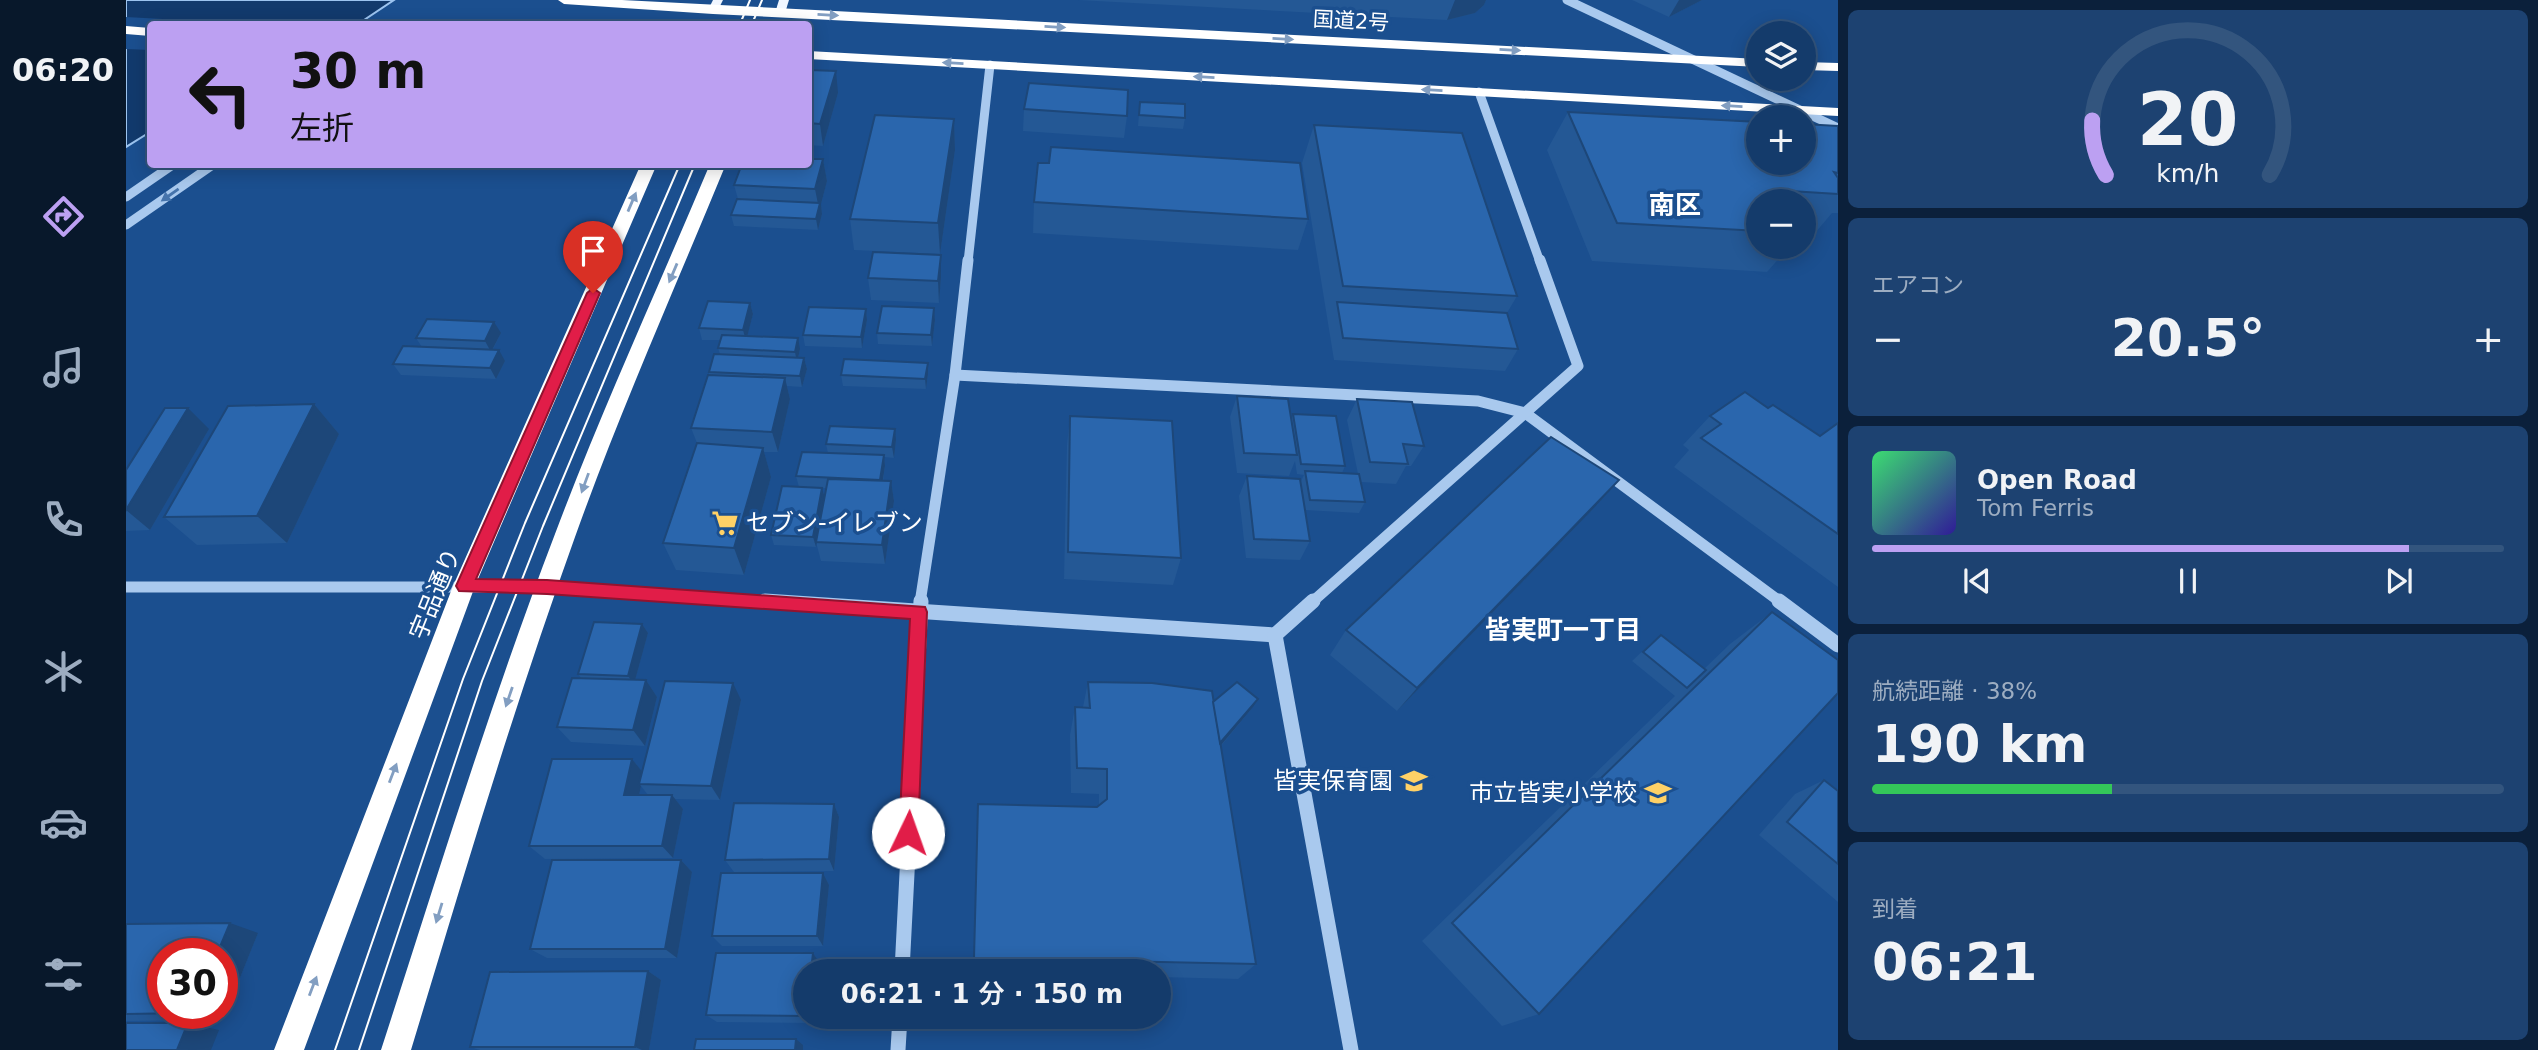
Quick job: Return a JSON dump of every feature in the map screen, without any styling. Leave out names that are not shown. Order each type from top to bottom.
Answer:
[{"type":"highway","name":"国道2号","points":[[564,0],[716,5],[780,12],[1746,62]]},
{"type":"highway","points":[[708,21],[716,5]]},
{"type":"highway","points":[[126,30],[147,32]]},
{"type":"highway","points":[[812,55],[1746,107]]},
{"type":"highway","points":[[1816,66],[1838,67]]},
{"type":"highway","points":[[1816,111],[1838,113]]},
{"type":"highway","name":"宇品通り","points":[[289,1050],[464,586],[647,168]]},
{"type":"highway","points":[[396,1050],[472,807],[547,587],[593,462],[716,168]]},
{"type":"street","points":[[1567,0],[1789,105]]},
{"type":"street","points":[[903,959],[919,612],[955,376],[990,65]]},
{"type":"street","points":[[126,587],[547,587],[1275,635],[1578,366],[1479,92]]},
{"type":"street","points":[[1816,118],[1838,128]]},
{"type":"street","points":[[126,197],[168,168]]},
{"type":"street","points":[[126,225],[209,168]]},
{"type":"street","points":[[955,376],[1478,401],[1525,412],[1838,645]]},
{"type":"street","points":[[1275,635],[1352,1050]]},
{"type":"street","points":[[898,1050],[899,1029]]},
{"type":"water","points":[[126,0],[394,0],[362,21],[147,21],[147,134],[126,147]]},
{"type":"pier","points":[[126,17],[200,21],[147,21],[147,50],[126,49]]},
{"type":"building","points":[[812,70],[836,71],[820,124],[812,123]]},
{"type":"building","points":[[1029,83],[1128,90],[1127,116],[1024,109]]},
{"type":"building","points":[[1140,102],[1185,104],[1185,118],[1139,115]]},
{"type":"building","points":[[1568,112],[1746,121],[1746,175],[1816,175],[1816,125],[1838,126],[1838,173],[1834,172],[1838,178],[1838,194],[1816,193],[1816,189],[1746,189],[1746,230],[1617,223]]},
{"type":"building","points":[[875,115],[954,119],[938,223],[850,219]]},
{"type":"building","points":[[1314,125],[1462,133],[1517,296],[1343,286]]},
{"type":"building","points":[[1051,147],[1300,163],[1308,219],[1034,202],[1038,163],[1049,163]]},
{"type":"building","points":[[812,159],[823,159],[815,189],[734,185],[740,168],[812,168]]},
{"type":"building","points":[[737,199],[820,203],[816,219],[731,215]]},
{"type":"building","points":[[873,252],[941,255],[938,281],[868,278]]},
{"type":"building","points":[[708,301],[750,303],[743,330],[699,328]]},
{"type":"building","points":[[1337,302],[1507,313],[1518,349],[1343,338]]},
{"type":"building","points":[[882,306],[934,308],[931,335],[877,333]]},
{"type":"building","points":[[809,307],[866,309],[861,337],[803,335]]},
{"type":"building","points":[[427,319],[494,322],[485,341],[416,338]]},
{"type":"building","points":[[722,335],[798,338],[795,352],[718,348]]},
{"type":"building","points":[[403,346],[499,350],[490,368],[393,364]]},
{"type":"building","points":[[714,354],[804,358],[800,376],[709,372]]},
{"type":"building","points":[[844,359],[928,363],[925,379],[841,375]]},
{"type":"building","points":[[708,375],[785,378],[772,432],[691,428]]},
{"type":"building","points":[[1745,392],[1768,408],[1773,405],[1820,436],[1838,423],[1838,534],[1701,438],[1721,424],[1710,416]]},
{"type":"building","points":[[1237,396],[1288,399],[1297,455],[1244,453]]},
{"type":"building","points":[[1357,399],[1412,402],[1424,446],[1403,444],[1408,464],[1370,462]]},
{"type":"building","points":[[314,404],[257,516],[164,517],[228,406]]},
{"type":"building","points":[[165,408],[188,408],[126,510],[126,470]]},
{"type":"building","points":[[1293,414],[1336,416],[1345,466],[1301,464]]},
{"type":"building","points":[[1070,416],[1172,421],[1181,558],[1068,552]]},
{"type":"building","points":[[830,426],[895,429],[892,447],[826,444]]},
{"type":"building","points":[[1551,437],[1619,480],[1417,688],[1346,630]]},
{"type":"building","points":[[697,443],[763,448],[734,548],[663,543]]},
{"type":"building","points":[[802,452],[884,455],[880,480],[796,476]]},
{"type":"building","points":[[1305,471],[1359,474],[1365,502],[1310,500]]},
{"type":"building","points":[[1247,476],[1300,479],[1310,541],[1254,539]]},
{"type":"building","points":[[828,479],[891,481],[882,545],[816,542]]},
{"type":"building","points":[[782,486],[822,488],[813,537],[771,535]]},
{"type":"building","points":[[1772,612],[1838,660],[1838,693],[1539,1014],[1452,923]]},
{"type":"building","points":[[594,622],[642,624],[628,676],[578,674]]},
{"type":"building","points":[[1661,635],[1706,670],[1687,688],[1643,652]]},
{"type":"building","points":[[572,678],[646,680],[633,730],[557,727]]},
{"type":"building","points":[[665,681],[733,683],[711,786],[639,784]]},
{"type":"building","points":[[1088,682],[1152,683],[1212,691],[1256,964],[1171,962],[1171,959],[974,958],[978,804],[1097,807],[1107,799],[1107,769],[1077,768],[1075,707],[1090,708]]},
{"type":"building","points":[[1237,682],[1258,699],[1220,743],[1213,702]]},
{"type":"building","points":[[552,759],[632,759],[624,795],[672,795],[662,846],[529,846]]},
{"type":"building","points":[[1824,780],[1838,791],[1838,864],[1787,822]]},
{"type":"building","points":[[734,803],[834,804],[829,859],[725,860]]},
{"type":"building","points":[[552,860],[681,860],[665,949],[530,949]]},
{"type":"building","points":[[721,873],[823,873],[817,936],[712,936]]},
{"type":"building","points":[[230,923],[224,938],[147,938],[147,1014],[126,1014],[126,924]]},
{"type":"building","points":[[716,953],[813,953],[812,959],[793,959],[793,1016],[706,1015]]},
{"type":"building","points":[[648,971],[635,1047],[470,1047],[490,972]]},
{"type":"building","points":[[126,1023],[147,1023],[147,1029],[186,1029],[177,1050],[126,1050]]},
{"type":"building","points":[[696,1039],[796,1039],[795,1050],[694,1050]]},
{"type":"tram line","points":[[741,21],[750,0]]},
{"type":"tram line","points":[[753,21],[762,0]]},
{"type":"tram line","points":[[335,1050],[463,679],[525,523],[678,168]]},
{"type":"tram line","points":[[359,1050],[482,681],[543,526],[693,168]]},
{"type":"place","name":"セブン-イレブン","points":[[725,523]]},
{"type":"place","name":"皆実保育園","points":[[1414,781]]},
{"type":"place","name":"市立皆実小学校","points":[[1658,793]]},
{"type":"district","name":"南区","points":[[1675,205]]},
{"type":"district","name":"皆実町一丁目","points":[[1563,630]]},
{"type":"route","points":[[593,293],[464,586],[547,587],[919,612],[908,833]]}]
